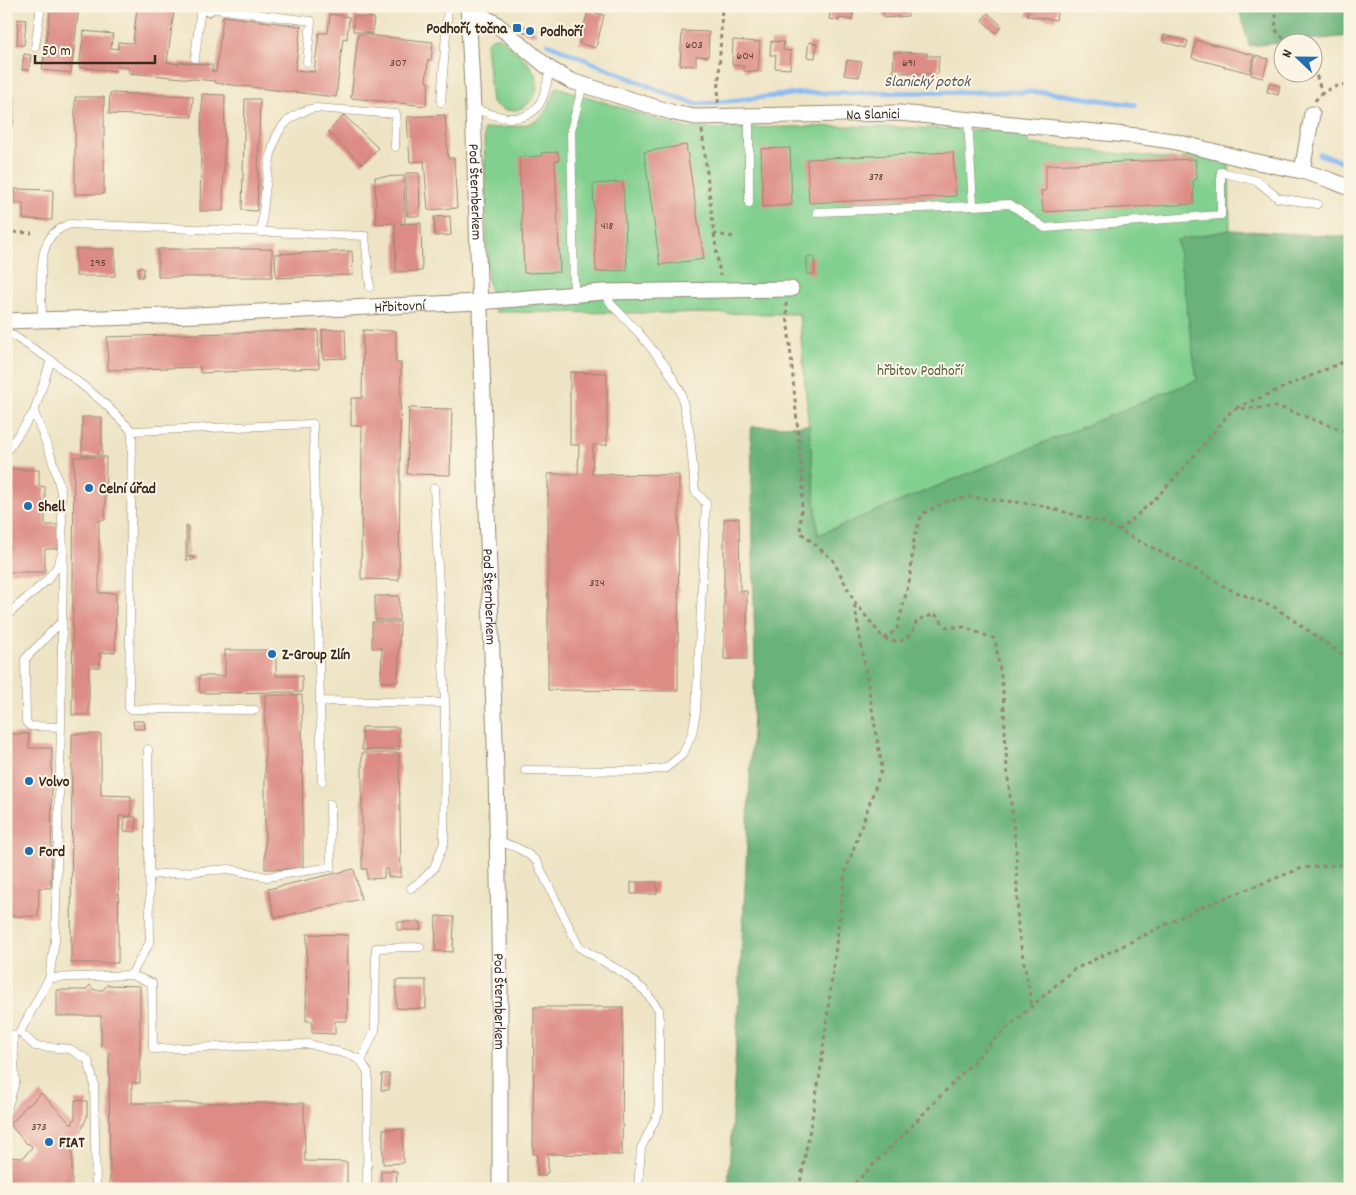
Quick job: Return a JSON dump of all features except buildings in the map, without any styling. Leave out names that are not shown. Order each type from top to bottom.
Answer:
[{"type":"street","name":"Na Slanici","points":[[468,7],[495,23],[550,69],[571,81],[674,113],[695,117],[900,113],[1172,141],[1302,171],[1350,188]]},
{"type":"street","name":"Pod Šternberkem","points":[[468,7],[496,770],[500,988],[500,1189]]},
{"type":"street","points":[[1302,171],[1312,114]]},
{"type":"street","name":"Hřbitovní","points":[[6,321],[196,315],[479,302],[574,293],[722,290],[766,287],[788,290]]},
{"type":"lane","points":[[35,47],[41,6]]},
{"type":"lane","points":[[441,102],[448,6]]},
{"type":"lane","points":[[194,58],[203,7],[311,21],[307,62]]},
{"type":"lane","points":[[473,108],[495,116],[508,118],[521,117],[532,113],[541,102],[550,69]]},
{"type":"lane","points":[[574,293],[571,130],[583,85]]},
{"type":"lane","points":[[261,232],[272,145],[280,130],[292,118],[303,111],[314,108],[396,114],[395,146]]},
{"type":"lane","points":[[748,116],[749,204]]},
{"type":"lane","points":[[968,120],[973,206]]},
{"type":"lane","points":[[817,212],[1010,204],[1045,228],[1221,215],[1221,172],[1257,181],[1278,198],[1317,204]]},
{"type":"lane","points":[[42,320],[42,270],[45,248],[53,234],[68,224],[365,236],[370,287]]},
{"type":"lane","points":[[525,770],[643,771],[666,768],[683,754],[692,734],[696,712],[706,503],[695,491],[690,435],[681,392],[665,365],[638,332],[612,306],[603,292]]},
{"type":"lane","points":[[6,331],[51,360],[102,402],[132,431],[313,424],[322,781]]},
{"type":"lane","points":[[6,452],[34,412],[51,360]]},
{"type":"lane","points":[[6,1113],[15,1082],[16,1034],[49,978],[55,941],[61,727],[63,552],[61,491],[34,412]]},
{"type":"lane","points":[[132,431],[128,709],[255,710]]},
{"type":"lane","points":[[411,888],[434,868],[444,843],[445,704],[434,488]]},
{"type":"lane","points":[[7,612],[46,581],[57,566],[63,552]]},
{"type":"lane","points":[[61,727],[30,726],[26,722],[25,659],[62,621]]},
{"type":"lane","points":[[320,701],[445,704]]},
{"type":"lane","points":[[131,976],[150,942],[148,750]]},
{"type":"lane","points":[[149,875],[229,869],[267,877],[330,867],[330,804]]},
{"type":"lane","points":[[496,841],[516,846],[537,862],[579,947],[625,974],[645,991],[659,1010],[659,1112],[641,1148],[638,1189]]},
{"type":"lane","points":[[362,1061],[375,1030],[376,948],[420,947]]},
{"type":"lane","points":[[49,978],[131,976],[152,983],[153,1049],[309,1044],[350,1055],[362,1061],[368,1072],[367,1189]]},
{"type":"lane","points":[[16,1034],[35,1046],[70,1048],[88,1060],[94,1083],[96,1189]]},
{"type":"path","points":[[717,116],[722,6]]},
{"type":"path","points":[[1277,6],[1275,29],[1278,32]]},
{"type":"path","points":[[1318,82],[1322,93]]},
{"type":"path","points":[[1312,114],[1317,99],[1322,93],[1330,88],[1350,84]]},
{"type":"path","points":[[695,117],[702,125],[722,290]]},
{"type":"path","points":[[6,232],[32,233]]},
{"type":"path","points":[[714,234],[735,237]]},
{"type":"path","points":[[788,290],[802,486],[800,532],[833,560],[854,601],[884,639],[899,642],[912,634],[917,620],[935,614],[946,627],[964,627],[995,639],[1003,690],[1016,848],[1018,930],[1032,1006]]},
{"type":"path","points":[[1119,531],[1153,501],[1233,410],[1350,359]]},
{"type":"path","points":[[1233,410],[1280,407],[1342,430],[1350,436]]},
{"type":"path","points":[[884,639],[897,629],[910,578],[914,538],[922,514],[947,501],[971,496],[1039,505],[1104,523],[1200,572],[1230,590],[1276,608],[1344,656],[1350,675]]},
{"type":"path","points":[[799,1189],[820,1074],[845,873],[882,768],[854,601]]},
{"type":"path","points":[[1350,802],[1344,811],[1344,823],[1350,828]]},
{"type":"path","points":[[849,1189],[996,1038],[1073,970],[1202,907],[1302,868],[1350,864]]},
{"type":"green space","points":[[1238,6],[1350,6],[1350,36],[1324,39],[1324,32],[1274,32],[1274,44],[1249,46]]},
{"type":"green space","points":[[494,37],[500,37],[524,58],[535,74],[537,89],[535,95],[526,106],[519,109],[505,110],[492,102],[486,45]]},
{"type":"green space","name":"hřbitov Podhoří","points":[[557,87],[688,129],[847,126],[1028,131],[1029,144],[1180,160],[1192,153],[1229,162],[1230,230],[1177,240],[1198,380],[818,535],[799,314],[495,312],[488,281],[484,129],[518,126],[536,121],[546,111]]},
{"type":"green space","points":[[1230,230],[1350,237],[1350,1189],[728,1189],[755,667],[751,427],[809,425],[818,535],[1197,380],[1177,240]]},
{"type":"waterway","name":"Slanický potok","points":[[548,44],[675,97],[697,104],[715,103]]},
{"type":"waterway","name":"Slanický potok","points":[[720,102],[801,93],[1044,92],[1135,105]]},
{"type":"waterway","name":"Slanický potok","points":[[1319,154],[1350,164]]},
{"type":"place","name":"Podhoří, točna","points":[[517,28]]},
{"type":"place","name":"Podhoří","points":[[530,31]]},
{"type":"place","name":"Celní úřad","points":[[89,488]]},
{"type":"place","name":"Shell","points":[[28,506]]},
{"type":"place","name":"Z-Group Zlín","points":[[272,654]]},
{"type":"place","name":"Volvo","points":[[29,781]]},
{"type":"place","name":"Ford","points":[[29,851]]},
{"type":"place","name":"FIAT","points":[[49,1142]]}]
